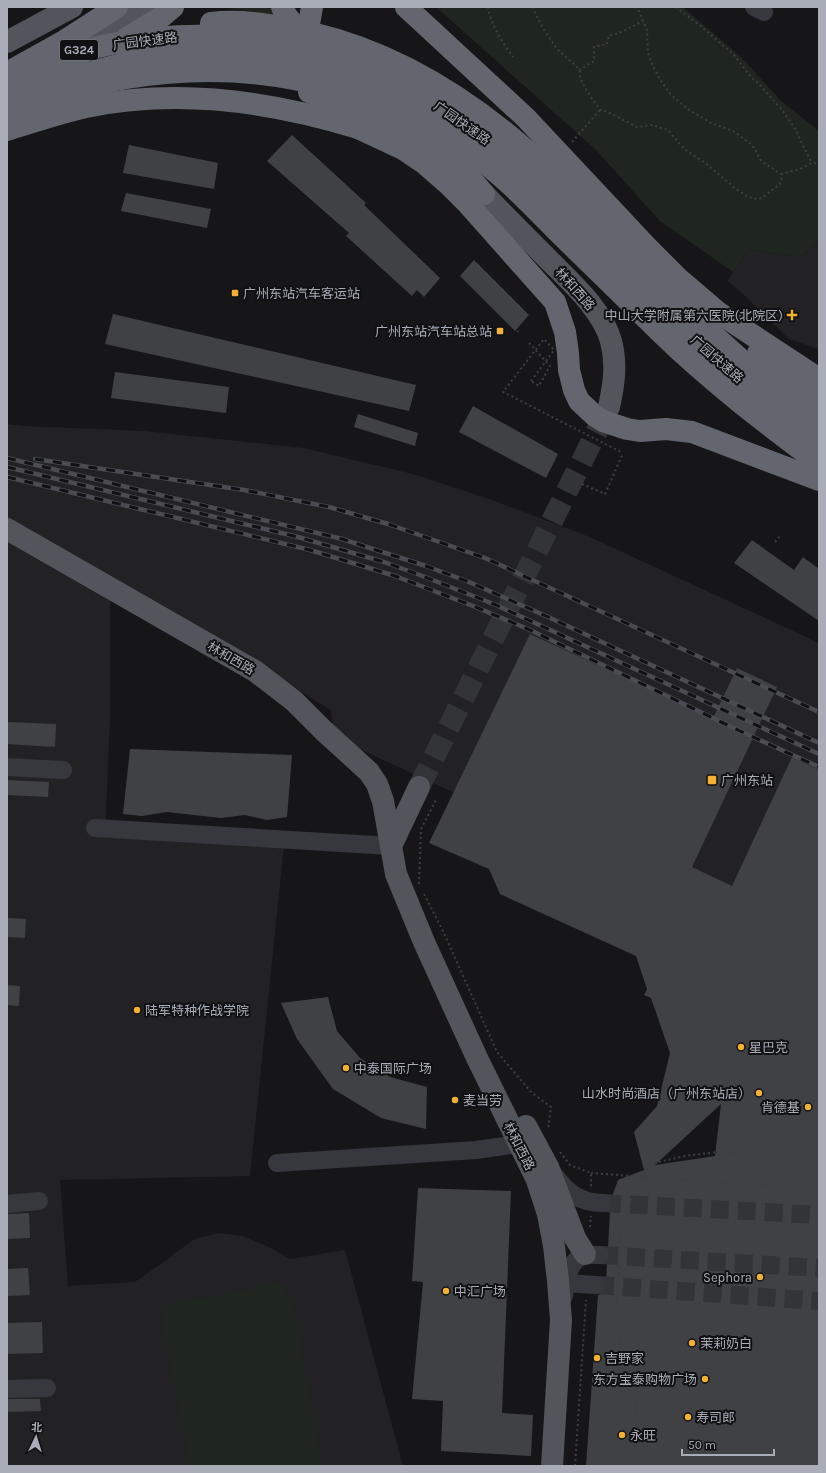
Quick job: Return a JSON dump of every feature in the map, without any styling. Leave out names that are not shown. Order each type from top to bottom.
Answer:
[{"type":"highway","points":[[7,72],[64,41],[117,7]]},
{"type":"highway","points":[[7,99],[108,50],[160,18],[173,7]]},
{"type":"highway","points":[[282,7],[286,15],[306,40],[364,83]]},
{"type":"highway","points":[[306,40],[312,7]]},
{"type":"highway","points":[[406,7],[526,118],[647,247],[761,356],[819,404]]},
{"type":"highway","points":[[70,56],[114,40],[156,30],[218,22],[257,23],[324,36],[359,47],[417,72],[467,102],[521,145],[620,243],[676,302],[748,366],[819,420]]},
{"type":"highway","name":"广园快速路","points":[[7,79],[70,56],[111,44],[154,38],[210,36],[226,36],[269,41],[317,51],[348,60],[370,69],[411,90],[454,115],[474,129],[549,197],[656,304],[703,347],[763,398],[819,442]]},
{"type":"highway","points":[[7,99],[88,73],[129,63],[173,55],[214,55],[275,62],[332,73],[364,83],[428,111],[455,128],[480,147],[544,204],[639,300],[663,345],[819,476]]},
{"type":"highway","name":"广园快速路","points":[[7,112],[98,84],[153,74],[209,70],[236,71],[290,78],[344,90],[373,101],[427,126],[480,159],[530,203],[641,314],[688,358],[760,418],[819,463]]},
{"type":"highway","points":[[7,99],[57,104],[124,87],[173,81],[206,79],[239,80],[307,92],[480,147]]},
{"type":"highway","points":[[124,87],[163,102],[226,108],[302,123],[344,135],[376,148],[402,162],[430,181],[554,302]]},
{"type":"highway","points":[[307,92],[379,120],[428,145],[451,160],[468,175],[484,194]]},
{"type":"highway","points":[[7,130],[86,107],[140,99],[216,99],[268,106],[317,116],[358,128],[442,162],[484,194]]},
{"type":"highway","points":[[358,128],[403,149],[425,164],[449,185],[467,203],[554,302],[565,332],[569,370],[574,390],[579,401],[595,416],[603,421],[626,429],[640,431],[666,429],[692,432],[819,480]]},
{"type":"highway","points":[[704,301],[738,326],[819,379]]},
{"type":"highway","points":[[700,323],[819,404]]},
{"type":"main road","points":[[7,42],[72,7]]},
{"type":"main road","name":"G324","points":[[7,86],[89,45],[147,7]]},
{"type":"main road","name":"林和西路","points":[[484,194],[588,301],[604,324],[610,340],[614,360],[614,382],[609,407]]},
{"type":"main road","name":"林和西路","points":[[7,529],[254,671],[294,701],[369,772],[377,784],[383,801],[396,874],[424,942],[502,1111],[536,1180],[543,1198],[551,1228],[561,1320],[552,1466]]},
{"type":"main road","points":[[391,846],[419,787]]},
{"type":"main road","name":"林和西路","points":[[391,846],[409,873],[514,1105],[548,1167],[575,1238],[593,1254]]},
{"type":"street","points":[[7,123],[57,104]]},
{"type":"street","points":[[7,767],[63,770]]},
{"type":"street","points":[[95,828],[391,846]]},
{"type":"street","points":[[277,1163],[476,1150],[519,1144]]},
{"type":"street","points":[[548,1167],[564,1187],[573,1194],[597,1203],[572,1206],[566,1212],[554,1246]]},
{"type":"street","points":[[7,1204],[39,1201]]},
{"type":"street","points":[[561,1320],[567,1275],[572,1264],[580,1256],[593,1254]]},
{"type":"street","points":[[566,1284],[596,1285]]},
{"type":"street","points":[[7,1389],[47,1388]]},
{"type":"path","points":[[488,7],[489,13],[499,35],[513,57]]},
{"type":"path","points":[[532,7],[544,30],[557,49],[579,70],[580,78],[585,88],[600,110],[608,112],[637,127],[652,125],[668,130],[684,149],[704,162],[736,189],[748,197],[756,199],[767,195],[780,184],[781,174]]},
{"type":"path","points":[[637,7],[647,30],[648,53],[651,62],[670,94],[688,109],[711,123],[733,131],[740,136],[758,153],[761,161],[781,174],[800,169],[812,163],[819,164]]},
{"type":"path","points":[[676,7],[734,55],[752,78],[782,111],[796,130],[812,163]]},
{"type":"path","points":[[579,70],[594,61],[594,47],[607,44],[609,35],[627,30],[644,21]]},
{"type":"path","points":[[558,153],[575,139],[600,110]]},
{"type":"path","points":[[466,276],[518,332]]},
{"type":"path","points":[[529,344],[550,366],[539,386],[531,381],[554,350],[544,339],[503,392],[623,452],[605,494],[582,484]]},
{"type":"path","points":[[775,542],[781,535]]},
{"type":"path","points":[[419,885],[421,829],[437,798]]},
{"type":"path","points":[[423,892],[444,931],[497,1052],[531,1092]]},
{"type":"path","points":[[633,1466],[637,1403],[616,1323],[621,1227],[637,1183],[654,1163],[685,1156],[718,1152],[744,1154],[796,1166],[819,1175]]},
{"type":"path","points":[[591,1173],[819,1190]]},
{"type":"path","points":[[818,1466],[819,1448]]},
{"type":"shaded area","points":[[220,7],[274,7],[278,16]]},
{"type":"shaded area","points":[[436,7],[683,7],[742,58],[780,100],[819,131],[819,240],[801,256],[790,256],[749,249],[733,272],[660,221],[596,150]]},
{"type":"shaded area","name":"中山大学附属第六医院(北院区)","points":[[819,240],[819,349],[789,339],[740,291],[727,281],[749,249],[790,256],[801,256]]},
{"type":"shaded area","name":"广州东站","points":[[7,424],[144,431],[304,448],[413,474],[489,499],[590,537],[819,643],[819,963],[334,737],[331,710],[209,636],[7,519]]},
{"type":"shaded area","name":"陆军特种作战学院","points":[[7,536],[110,596],[110,720],[105,833],[284,845],[250,1176],[60,1180],[68,1286],[135,1282],[194,1239],[218,1233],[243,1236],[269,1247],[290,1259],[345,1250],[403,1466],[7,1466]]},
{"type":"shaded area","points":[[279,1283],[293,1303],[322,1466],[190,1466],[163,1327],[164,1306]]},
{"type":"building","points":[[292,135],[366,203],[364,205],[440,278],[424,297],[417,290],[412,296],[346,236],[349,233],[267,161]]},
{"type":"building","points":[[129,145],[218,163],[214,189],[123,173]]},
{"type":"building","points":[[126,193],[211,209],[207,228],[121,211]]},
{"type":"building","points":[[474,260],[529,315],[515,331],[460,276]]},
{"type":"building","points":[[113,314],[416,385],[409,411],[105,344]]},
{"type":"building","points":[[115,372],[229,387],[226,413],[111,398]]},
{"type":"building","points":[[473,406],[558,454],[546,478],[459,432]]},
{"type":"building","points":[[358,414],[418,433],[415,446],[354,427]]},
{"type":"building","points":[[752,540],[794,570],[803,557],[819,569],[819,621],[734,563]]},
{"type":"building","points":[[530,634],[713,718],[737,668],[777,687],[692,867],[732,886],[792,757],[819,770],[819,1466],[586,1466],[598,1295],[605,1293],[607,1263],[610,1255],[608,1248],[610,1211],[613,1204],[612,1197],[618,1180],[644,1170],[634,1132],[657,1106],[670,1053],[651,998],[644,995],[647,989],[636,956],[500,894],[489,869],[429,843]],"holes":[[[721,1104],[715,1156],[655,1165]]]},
{"type":"building","points":[[7,722],[56,724],[55,747],[7,744]]},
{"type":"building","points":[[130,749],[292,755],[287,817],[267,820],[245,815],[221,818],[167,812],[142,816],[123,814]]},
{"type":"building","points":[[7,780],[49,782],[48,797],[7,795]]},
{"type":"building","points":[[7,918],[26,919],[25,938],[7,937]]},
{"type":"building","points":[[7,985],[20,986],[19,1006],[7,1005]]},
{"type":"building","name":"中泰国际广场","points":[[328,997],[337,1031],[360,1058],[390,1077],[427,1087],[426,1129],[381,1118],[333,1089],[297,1039],[281,1003]]},
{"type":"building","name":"中汇广场","points":[[418,1188],[511,1191],[502,1413],[533,1415],[531,1456],[441,1451],[443,1401],[412,1399],[423,1282],[412,1281]]},
{"type":"building","points":[[29,1213],[30,1238],[7,1239],[7,1214]]},
{"type":"building","points":[[28,1268],[30,1295],[7,1296],[7,1269]]},
{"type":"building","points":[[42,1322],[43,1353],[7,1354],[7,1323]]},
{"type":"building","points":[[7,1399],[40,1399],[41,1411],[7,1412]]},
{"type":"tunnel","points":[[419,787],[609,407]]},
{"type":"tunnel","points":[[603,1203],[819,1215]]},
{"type":"tunnel","points":[[600,1255],[819,1268]]},
{"type":"tunnel","points":[[596,1285],[819,1301]]},
{"type":"railway","points":[[7,458],[342,539],[426,566],[469,582],[546,616],[819,743]]},
{"type":"railway","points":[[35,459],[244,490],[329,507],[388,524],[485,558],[819,712]]},
{"type":"railway","points":[[7,467],[298,537],[384,562],[496,605],[819,754]]},
{"type":"railway","points":[[7,477],[310,550],[395,576],[528,629],[740,731],[819,767]]},
{"type":"place","name":"广州东站汽车客运站","points":[[235,293]]},
{"type":"place","name":"中山大学附属第六医院(北院区)","points":[[792,315]]},
{"type":"place","name":"广州东站汽车站总站","points":[[500,331]]},
{"type":"place","name":"广州东站","points":[[712,780]]},
{"type":"place","name":"陆军特种作战学院","points":[[137,1010]]},
{"type":"place","name":"星巴克","points":[[741,1047]]},
{"type":"place","name":"中泰国际广场","points":[[346,1068]]},
{"type":"place","name":"山水时尚酒店（广州东站店）","points":[[759,1093]]},
{"type":"place","name":"麦当劳","points":[[455,1100]]},
{"type":"place","name":"肯德基","points":[[808,1107]]},
{"type":"place","name":"Sephora","points":[[760,1277]]},
{"type":"place","name":"中汇广场","points":[[446,1291]]},
{"type":"place","name":"茉莉奶白","points":[[692,1343]]},
{"type":"place","name":"吉野家","points":[[597,1358]]},
{"type":"place","name":"东方宝泰购物广场","points":[[705,1379]]},
{"type":"place","name":"寿司郎","points":[[688,1417]]},
{"type":"place","name":"永旺","points":[[622,1435]]}]
